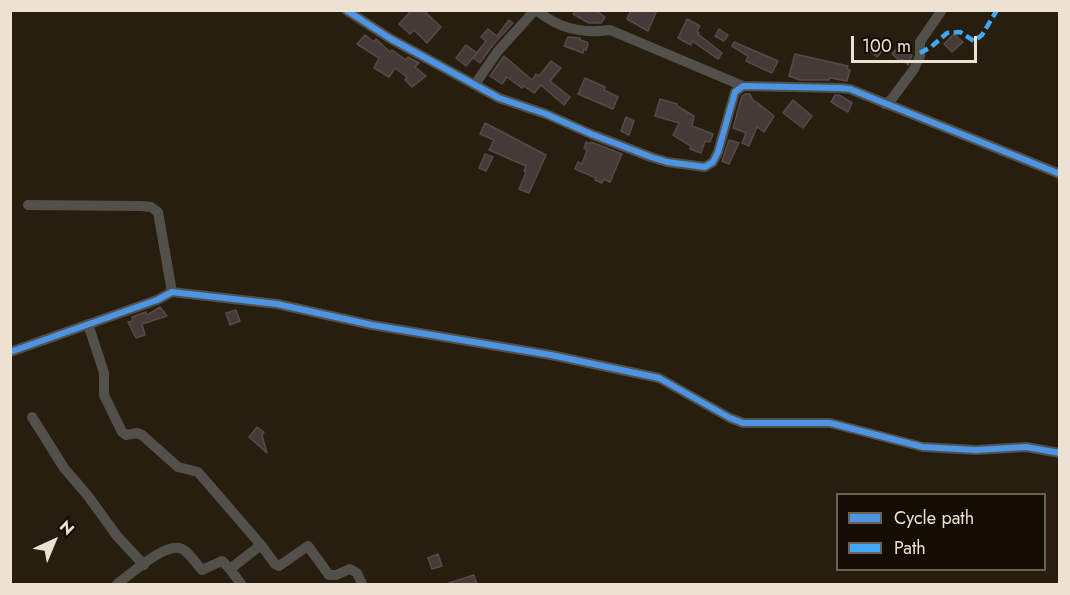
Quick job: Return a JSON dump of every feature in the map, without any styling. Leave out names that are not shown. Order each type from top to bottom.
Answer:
[{"type":"street","points":[[346,10],[379,32],[499,98],[668,162],[705,167],[713,162],[735,92],[743,86]]},
{"type":"street","points":[[475,84],[498,51],[535,10],[551,22],[568,28],[594,33],[610,30],[743,86],[850,89],[1059,174]]},
{"type":"street","points":[[885,104],[891,100],[914,69],[920,56],[920,42],[942,10]]},
{"type":"street","points":[[28,206],[155,208],[158,212],[172,292]]},
{"type":"street","points":[[10,352],[157,300],[172,292],[277,304],[372,325],[551,356],[660,378],[730,418],[743,423],[830,423],[923,447],[976,450],[1026,447],[1059,453]]},
{"type":"street","points":[[88,324],[104,373],[104,395],[122,432],[126,435],[137,433],[142,435],[178,467],[191,468],[198,472],[275,564],[279,566],[308,546],[330,575],[350,569],[357,573],[362,585]]},
{"type":"street","points":[[32,417],[64,468],[117,536],[144,565]]},
{"type":"street","points":[[230,569],[261,545]]},
{"type":"street","points":[[117,585],[161,552],[178,548],[184,550],[202,570],[222,561],[241,585]]},
{"type":"building","points":[[412,10],[423,10],[441,27],[427,43],[414,30],[410,34],[399,24]]},
{"type":"building","points":[[577,10],[595,10],[605,17],[601,23],[589,23],[573,14]]},
{"type":"building","points":[[631,10],[657,10],[648,31],[627,19]]},
{"type":"building","points":[[687,19],[700,26],[698,34],[722,53],[718,59],[692,41],[691,45],[678,38]]},
{"type":"building","points":[[509,20],[513,23],[480,63],[473,58],[486,41],[481,37],[488,29],[497,36]]},
{"type":"building","points":[[719,29],[728,35],[724,41],[715,36]]},
{"type":"building","points":[[954,34],[963,42],[952,52],[944,44]]},
{"type":"building","points":[[365,35],[374,42],[376,39],[390,52],[392,50],[406,60],[408,57],[419,63],[415,67],[426,76],[412,87],[405,80],[407,77],[395,68],[389,77],[374,68],[379,58],[357,44]]},
{"type":"building","points":[[568,37],[580,38],[587,42],[586,50],[584,49],[583,53],[564,46]]},
{"type":"building","points":[[734,42],[778,61],[772,73],[746,61],[748,56],[732,46]]},
{"type":"building","points":[[902,43],[912,55],[908,65],[892,54]]},
{"type":"building","points":[[872,44],[881,52],[877,57],[868,49]]},
{"type":"building","points":[[466,45],[477,53],[466,66],[456,58]]},
{"type":"building","points":[[795,54],[848,66],[847,69],[850,70],[847,81],[830,78],[829,80],[800,80],[789,76]]},
{"type":"building","points":[[504,56],[532,80],[536,74],[539,76],[551,61],[561,68],[550,81],[570,97],[564,105],[541,85],[534,93],[524,86],[522,88],[507,77],[502,84],[490,76]]},
{"type":"building","points":[[585,78],[605,87],[604,90],[618,97],[613,109],[578,94]]},
{"type":"building","points":[[750,94],[754,102],[774,116],[764,132],[757,127],[749,146],[742,143],[746,133],[733,128],[742,96]]},
{"type":"building","points":[[835,95],[852,103],[848,112],[831,102]]},
{"type":"building","points":[[660,99],[677,104],[694,116],[692,126],[713,134],[710,142],[705,141],[701,153],[690,149],[691,146],[673,135],[679,123],[655,116]]},
{"type":"building","points":[[793,100],[812,116],[803,128],[783,113]]},
{"type":"building","points":[[626,117],[634,121],[629,135],[621,131]]},
{"type":"building","points":[[485,123],[546,155],[529,193],[519,189],[526,166],[489,150],[494,140],[480,134]]},
{"type":"building","points":[[729,140],[739,143],[729,164],[722,161]]},
{"type":"building","points":[[586,142],[622,154],[610,182],[604,179],[602,183],[575,169],[578,162],[582,164],[587,150],[584,148]]},
{"type":"building","points":[[485,154],[493,157],[486,171],[479,168]]},
{"type":"building","points":[[160,307],[167,316],[142,324],[145,335],[136,338],[128,322],[133,321],[132,317],[146,312],[147,315]]},
{"type":"building","points":[[236,310],[240,321],[230,325],[226,313]]},
{"type":"building","points":[[257,427],[264,432],[262,435],[267,453],[249,437]]},
{"type":"building","points":[[438,554],[442,566],[432,569],[428,558]]},
{"type":"building","points":[[474,575],[477,585],[449,585],[449,583]]},
{"type":"marked path","points":[[920,53],[947,33],[960,32],[974,41],[982,35],[997,10]]},
{"type":"cycle path","points":[[346,10],[391,39],[499,98],[667,162],[705,167],[713,162],[735,92],[743,86],[840,88],[850,89],[1060,174]]},
{"type":"cycle path","points":[[10,352],[157,300],[172,292],[277,304],[372,325],[551,355],[659,378],[743,423],[830,423],[923,447],[976,450],[1026,447],[1060,453]]}]
